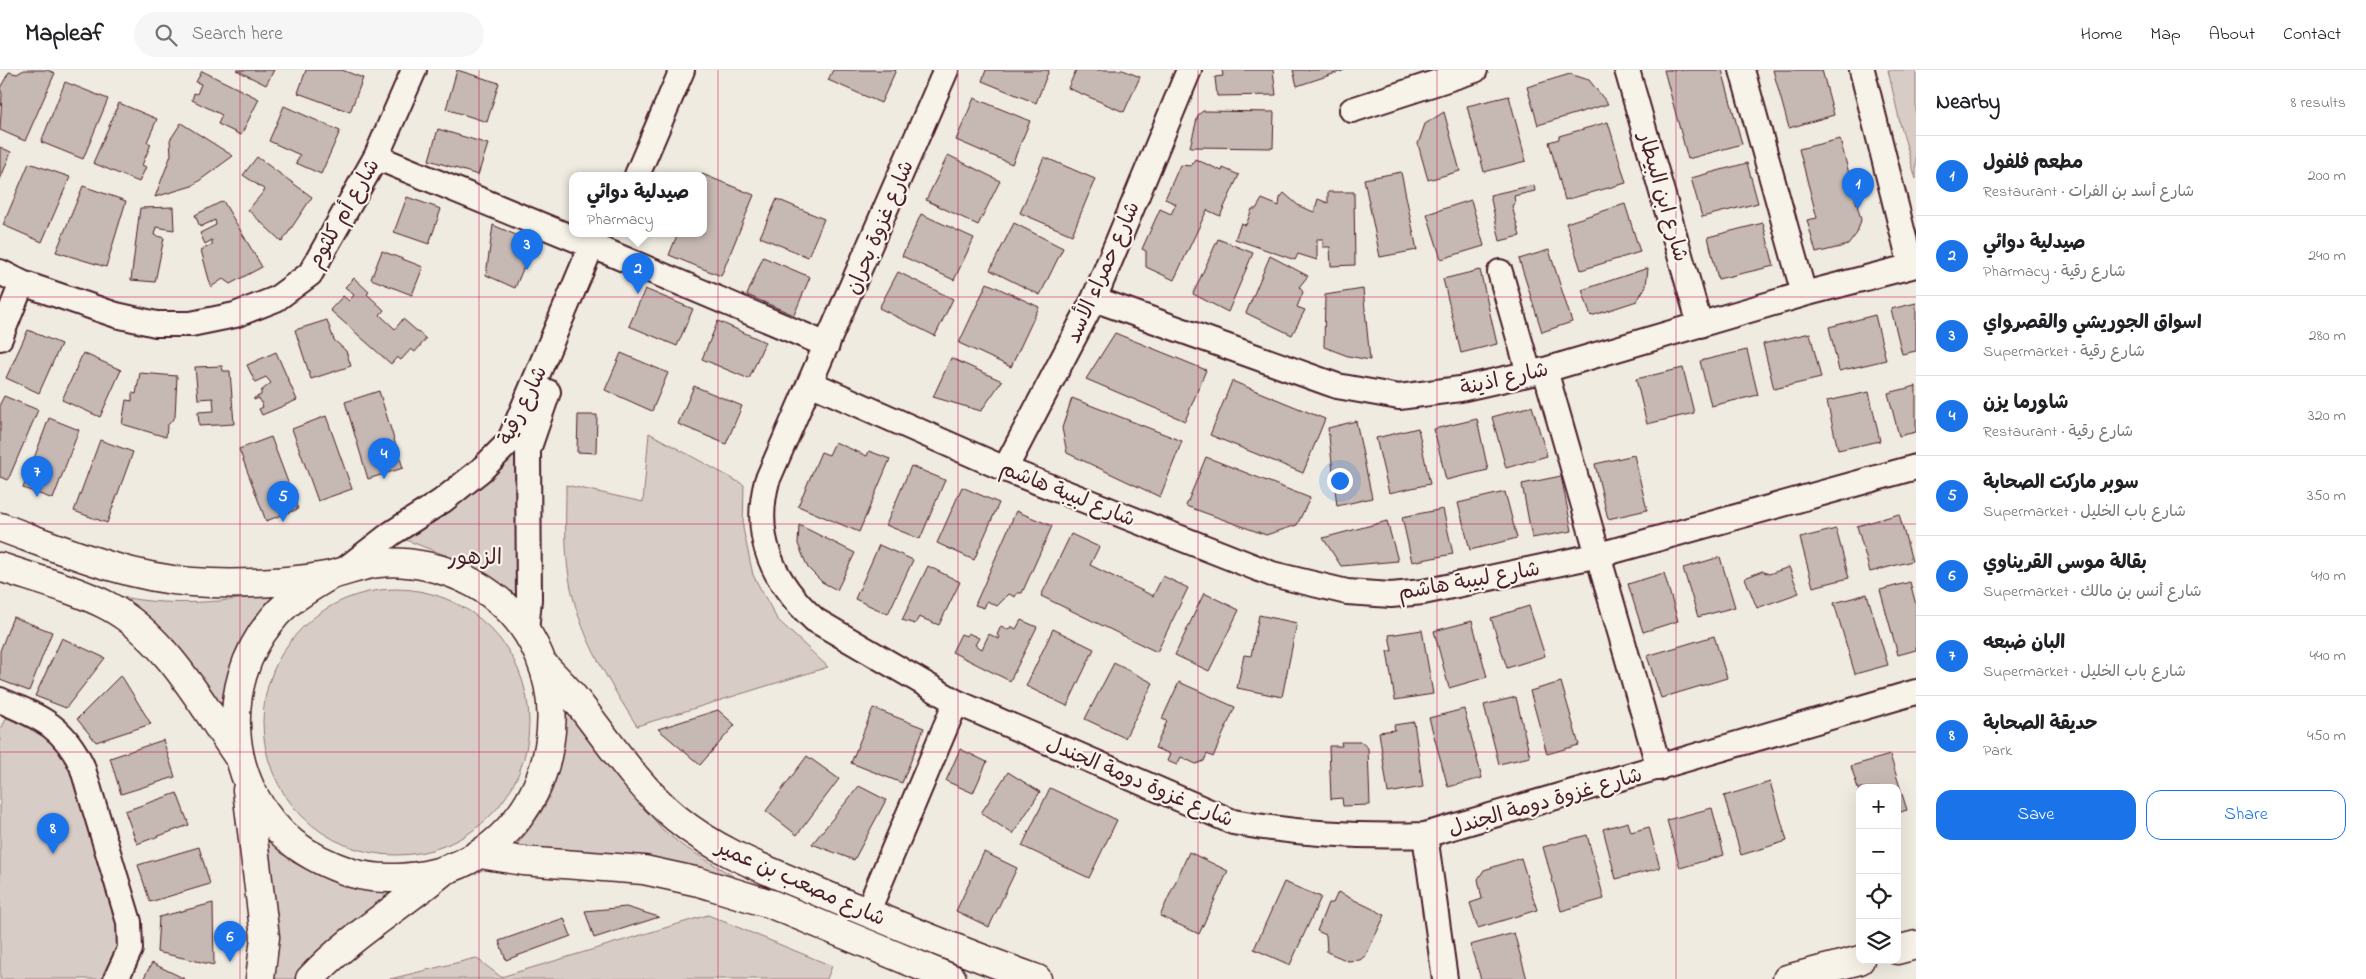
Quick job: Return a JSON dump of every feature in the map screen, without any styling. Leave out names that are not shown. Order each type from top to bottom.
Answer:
[{"type":"main road","points":[[0,527],[103,565],[192,582],[246,582],[336,573],[377,563],[411,563],[445,570],[476,585],[503,606],[526,632],[542,664],[552,704],[551,746],[539,785],[515,824],[480,854],[442,872],[404,904],[346,946],[310,979]]},
{"type":"main road","points":[[0,567],[108,606],[133,623],[149,637],[172,663],[242,768],[265,813],[292,842],[326,864],[364,876],[403,879],[442,872]]},
{"type":"main road","points":[[260,979],[265,937],[235,721],[239,684],[251,650],[271,620],[297,595],[336,573]]},
{"type":"main road","name":"شارع مصعب بن عمير","points":[[542,664],[575,697],[645,788],[676,818],[710,843],[743,860],[867,913],[964,953],[1037,979]]},
{"type":"main road","points":[[480,854],[523,861],[644,870],[699,882],[771,904],[952,979]]},
{"type":"main road","points":[[1901,949],[1916,945]]},
{"type":"main road","points":[[1787,979],[1856,961]]},
{"type":"street","name":"شارع أم كلثوم","points":[[0,272],[22,283],[116,315],[156,324],[191,324],[235,315],[276,299],[310,274],[376,157],[414,70]]},
{"type":"street","points":[[623,172],[666,70]]},
{"type":"street","points":[[638,172],[682,70]]},
{"type":"street","name":"شارع غزوة بحران","points":[[810,383],[946,70]]},
{"type":"street","name":"شارع حمراء الأسد","points":[[1005,469],[1094,299],[1189,70]]},
{"type":"street","name":"شارع ابن البيطار","points":[[1627,70],[1700,325]]},
{"type":"street","points":[[1742,70],[1804,294]]},
{"type":"street","points":[[1862,70],[1914,265]]},
{"type":"street","points":[[1352,110],[1460,72]]},
{"type":"street","points":[[376,157],[569,229]]},
{"type":"street","points":[[602,241],[827,345]]},
{"type":"street","name":"شارع رقية","points":[[336,573],[450,495],[481,470],[509,442],[602,241]]},
{"type":"street","name":"شارع رقية","points":[[526,632],[529,599],[528,450],[538,415],[602,241]]},
{"type":"street","name":"شارع اذينة","points":[[1094,299],[1337,386],[1399,397],[1423,395],[1537,372],[1804,294],[1914,265]]},
{"type":"street","points":[[1500,272],[1537,372],[1599,555],[1659,768]]},
{"type":"street","points":[[0,338],[22,283]]},
{"type":"street","name":"شارع لبيبة هاشم","points":[[810,383],[1005,469],[1272,574],[1346,592],[1391,595],[1423,592],[1599,555],[1916,467]]},
{"type":"street","name":"شارع غزوة دومة الجندل","points":[[810,383],[767,481],[762,500],[762,526],[775,572],[783,587],[796,603],[815,620],[956,702],[1233,822],[1268,828],[1330,834],[1379,837],[1425,835],[1916,692]]},
{"type":"street","points":[[0,700],[38,717],[57,730],[73,746],[82,766],[129,922],[130,949],[116,979]]},
{"type":"street","points":[[867,913],[956,702]]},
{"type":"street","points":[[1425,835],[1442,978]]},
{"type":"shaded area","points":[[1888,70],[1916,70],[1916,179],[1900,123]]},
{"type":"shaded area","points":[[649,433],[744,485],[743,528],[753,575],[777,619],[828,667],[637,726],[595,655],[586,636],[573,597],[566,554],[566,485],[643,502]]},
{"type":"shaded area","points":[[515,454],[517,600],[483,573],[458,560],[401,538],[476,486]]},
{"type":"shaded area","points":[[396,589],[422,592],[447,600],[470,612],[490,628],[506,648],[518,671],[526,696],[529,722],[526,748],[518,773],[506,796],[490,816],[470,832],[447,844],[422,852],[396,855],[370,852],[345,844],[322,832],[302,816],[286,796],[274,773],[266,748],[263,722],[266,696],[274,671],[286,648],[302,628],[322,612],[345,600],[370,592]]},
{"type":"shaded area","points":[[282,593],[224,722],[113,595],[154,601],[197,602],[240,599]]},
{"type":"shaded area","points":[[558,700],[599,754],[663,830],[683,846],[738,879],[656,862],[510,853],[540,814],[555,782],[560,753]]},
{"type":"shaded area","points":[[13,705],[88,762],[122,947],[108,979],[0,979],[0,731]]},
{"type":"shaded area","points":[[263,832],[294,863],[331,881],[356,887],[407,889],[304,979],[272,979]]},
{"type":"shaded area","points":[[708,915],[832,966],[827,979],[390,979],[476,958],[501,977]]},
{"type":"building","points":[[24,70],[47,70],[55,73],[25,141],[0,130],[2,94],[0,88],[9,72],[17,74]]},
{"type":"building","points":[[236,70],[274,70],[266,85]]},
{"type":"building","points":[[306,70],[342,70],[363,78],[350,112],[298,93]]},
{"type":"building","points":[[457,70],[499,83],[487,122],[446,109]]},
{"type":"building","points":[[833,70],[896,70],[881,103],[828,80]]},
{"type":"building","points":[[986,70],[1049,70],[1036,103],[982,81]]},
{"type":"building","points":[[1076,70],[1123,70],[1140,77],[1124,112],[1068,88]]},
{"type":"building","points":[[1222,70],[1273,70],[1276,95],[1217,96],[1215,77],[1223,76]]},
{"type":"building","points":[[1293,70],[1345,70],[1297,86]]},
{"type":"building","points":[[1664,70],[1722,70],[1742,144],[1688,159]]},
{"type":"building","points":[[1773,70],[1822,70],[1834,115],[1789,128]]},
{"type":"building","points":[[202,71],[259,99],[241,135],[218,124],[222,115],[192,100],[194,93],[197,94],[201,84],[196,82]]},
{"type":"building","points":[[1570,74],[1589,80],[1608,104],[1538,125],[1527,87]]},
{"type":"building","points":[[65,82],[108,99],[83,159],[41,142]]},
{"type":"building","points":[[1509,96],[1526,161],[1484,172],[1467,106]]},
{"type":"building","points":[[974,98],[1030,121],[1012,164],[956,140]]},
{"type":"building","points":[[119,103],[157,119],[147,142],[151,144],[142,165],[146,167],[139,182],[93,163]]},
{"type":"building","points":[[284,106],[340,131],[321,174],[296,163],[300,155],[269,141]]},
{"type":"building","points":[[1203,111],[1274,112],[1273,148],[1190,147],[1198,115]]},
{"type":"building","points":[[1444,112],[1460,171],[1428,180],[1418,144],[1425,124]]},
{"type":"building","points":[[1608,122],[1626,183],[1565,200],[1549,142],[1559,139],[1559,136]]},
{"type":"building","points":[[181,123],[233,156],[192,186],[155,197],[171,155],[170,140]]},
{"type":"building","points":[[438,129],[488,144],[478,175],[429,160]]},
{"type":"building","points":[[1840,139],[1861,220],[1857,233],[1848,245],[1816,253],[1807,220],[1817,218],[1799,149]]},
{"type":"building","points":[[0,147],[11,152],[0,180]]},
{"type":"building","points":[[948,155],[1000,181],[978,225],[926,200]]},
{"type":"building","points":[[257,157],[312,197],[282,242],[248,210],[265,190],[243,175]]},
{"type":"building","points":[[1044,157],[1095,179],[1072,235],[1020,213]]},
{"type":"building","points":[[1195,159],[1222,171],[1223,168],[1239,175],[1220,216],[1207,210],[1174,280],[1146,267],[1146,251],[1142,249],[1160,209],[1171,214],[1176,204],[1165,199],[1180,165],[1191,166]]},
{"type":"building","points":[[29,163],[70,177],[42,242],[3,225]]},
{"type":"building","points":[[1747,163],[1758,203],[1702,217],[1691,178]]},
{"type":"building","points":[[1401,172],[1417,250],[1380,257],[1364,179]]},
{"type":"building","points":[[707,176],[754,195],[721,276],[669,255],[676,237],[707,237]]},
{"type":"building","points":[[1534,185],[1535,191],[1514,196],[1515,202],[1512,206],[1520,236],[1500,241],[1490,195]]},
{"type":"building","points":[[83,186],[126,201],[106,267],[56,252]]},
{"type":"building","points":[[1328,192],[1354,192],[1355,265],[1331,266],[1330,247],[1323,247],[1323,239],[1317,239],[1317,260],[1298,254],[1295,260],[1235,239],[1241,223],[1246,225],[1252,209],[1256,209],[1262,199],[1279,206],[1280,198],[1284,193],[1299,206],[1314,212],[1318,199],[1328,203]]},
{"type":"building","points":[[407,197],[441,209],[429,244],[394,232]]},
{"type":"building","points":[[777,199],[824,219],[808,257],[760,237]]},
{"type":"building","points":[[1471,200],[1484,246],[1441,259],[1427,214]]},
{"type":"building","points":[[223,201],[262,267],[230,284],[223,279],[211,287],[201,250],[212,245],[212,240],[205,244],[200,233],[216,225],[215,220],[200,227],[195,215]]},
{"type":"building","points":[[1625,204],[1640,252],[1581,270],[1566,223]]},
{"type":"building","points":[[173,207],[174,230],[156,227],[154,235],[164,238],[155,282],[131,280],[140,208]]},
{"type":"building","points":[[921,214],[974,238],[954,280],[902,256]]},
{"type":"building","points":[[1014,223],[1063,248],[1040,295],[990,270]]},
{"type":"building","points":[[1763,223],[1774,266],[1718,279],[1708,237]]},
{"type":"building","points":[[493,225],[534,243],[515,288],[486,275]]},
{"type":"building","points":[[1218,239],[1253,253],[1228,312],[1193,294]]},
{"type":"building","points":[[1549,250],[1572,322],[1542,332],[1519,259]]},
{"type":"building","points":[[382,251],[423,267],[412,295],[371,279]]},
{"type":"building","points":[[1270,256],[1308,276],[1299,287],[1303,292],[1297,307],[1305,310],[1292,335],[1246,313]]},
{"type":"building","points":[[763,257],[810,277],[794,315],[747,295]]},
{"type":"building","points":[[1648,268],[1646,286],[1637,301],[1591,316],[1582,290]]},
{"type":"building","points":[[1480,270],[1497,344],[1461,353],[1443,279]]},
{"type":"building","points":[[898,272],[953,299],[935,336],[879,308]]},
{"type":"building","points":[[354,278],[384,310],[380,315],[395,329],[403,319],[426,339],[415,352],[411,349],[401,360],[397,357],[391,364],[330,310],[343,296],[349,301],[354,295],[345,287]]},
{"type":"building","points":[[987,283],[1039,307],[1011,367],[959,343]]},
{"type":"building","points":[[645,289],[693,309],[677,346],[629,326]]},
{"type":"building","points":[[1363,289],[1370,360],[1348,356],[1324,347],[1325,295]]},
{"type":"building","points":[[1916,303],[1916,351],[1902,354],[1891,309]]},
{"type":"building","points":[[1875,315],[1886,360],[1839,371],[1829,327]]},
{"type":"building","points":[[327,320],[334,340],[346,351],[351,366],[311,379],[295,330]]},
{"type":"building","points":[[718,321],[765,342],[749,379],[702,359]]},
{"type":"building","points":[[28,330],[61,344],[39,393],[6,378]]},
{"type":"building","points":[[1115,333],[1206,370],[1185,421],[1086,379]]},
{"type":"building","points":[[1810,333],[1821,378],[1774,389],[1763,344]]},
{"type":"building","points":[[1747,350],[1758,395],[1711,406],[1700,361]]},
{"type":"building","points":[[276,352],[297,400],[262,415],[259,409],[263,407],[259,398],[254,400],[254,398],[261,395],[261,391],[271,383],[266,377],[255,382],[247,365]]},
{"type":"building","points":[[83,353],[121,370],[100,417],[62,400]]},
{"type":"building","points":[[621,353],[668,373],[652,411],[605,390]]},
{"type":"building","points":[[951,358],[1002,381],[981,411],[933,397]]},
{"type":"building","points":[[222,366],[223,371],[230,371],[234,424],[199,426],[198,412],[214,411],[213,398],[198,399],[195,367]]},
{"type":"building","points":[[1683,368],[1694,413],[1647,424],[1636,379]]},
{"type":"building","points":[[140,373],[177,376],[175,417],[167,426],[166,437],[122,424],[126,400],[132,401],[132,393],[136,394]]},
{"type":"building","points":[[1232,381],[1325,419],[1303,473],[1210,435]]},
{"type":"building","points":[[694,386],[742,406],[726,444],[678,424]]},
{"type":"building","points":[[1916,386],[1916,432],[1899,436],[1888,393]]},
{"type":"building","points":[[379,391],[403,468],[368,479],[345,402]]},
{"type":"building","points":[[1869,392],[1880,441],[1838,450],[1827,401]]},
{"type":"building","points":[[4,396],[38,410],[8,480],[0,477],[0,404]]},
{"type":"building","points":[[1072,398],[1182,441],[1160,497],[1067,453],[1062,428]]},
{"type":"building","points":[[1532,406],[1547,456],[1506,468],[1492,417]]},
{"type":"building","points":[[578,415],[597,415],[596,453],[577,452]]},
{"type":"building","points":[[326,416],[352,489],[318,501],[292,429]]},
{"type":"building","points":[[49,418],[79,430],[53,499],[23,488]]},
{"type":"building","points":[[1477,419],[1488,470],[1446,480],[1434,429]]},
{"type":"building","points":[[1356,421],[1372,498],[1337,506],[1328,428]]},
{"type":"building","points":[[1418,428],[1430,484],[1389,493],[1376,438]]},
{"type":"building","points":[[271,437],[298,509],[266,521],[239,449]]},
{"type":"building","points":[[100,440],[133,452],[107,523],[74,511]]},
{"type":"building","points":[[835,442],[867,456],[869,451],[890,459],[859,532],[798,506],[821,452],[829,455]]},
{"type":"building","points":[[1634,455],[1647,510],[1608,519],[1595,464]]},
{"type":"building","points":[[1206,457],[1310,498],[1297,525],[1266,535],[1186,506]]},
{"type":"building","points":[[911,466],[945,480],[920,539],[886,525]]},
{"type":"building","points":[[1561,476],[1572,531],[1532,538],[1522,484]]},
{"type":"building","points":[[962,487],[999,503],[974,560],[937,543]]},
{"type":"building","points":[[1505,492],[1517,538],[1470,550],[1458,503]]},
{"type":"building","points":[[1443,509],[1453,554],[1412,562],[1402,517]]},
{"type":"building","points":[[1016,511],[1052,526],[1022,593],[1017,593],[1015,597],[1009,594],[997,606],[987,601],[984,608],[975,605]]},
{"type":"building","points":[[1899,514],[1912,561],[1870,572],[1857,526]]},
{"type":"building","points":[[1387,521],[1398,561],[1341,566],[1323,538]]},
{"type":"building","points":[[799,525],[855,553],[837,590],[822,582],[808,568],[798,544]]},
{"type":"building","points":[[1836,529],[1849,578],[1813,587],[1800,538]]},
{"type":"building","points":[[1071,534],[1099,547],[1090,565],[1153,596],[1163,576],[1188,588],[1157,652],[1041,596]]},
{"type":"building","points":[[879,545],[913,560],[888,614],[855,599]]},
{"type":"building","points":[[1720,557],[1735,607],[1698,617],[1683,568]]},
{"type":"building","points":[[928,566],[960,582],[939,625],[919,617],[915,624],[902,620]]},
{"type":"building","points":[[1789,567],[1799,593],[1757,608],[1745,578],[1762,571],[1769,574]]},
{"type":"building","points":[[1664,573],[1678,621],[1643,632],[1628,584]]},
{"type":"building","points":[[1910,582],[1916,605],[1916,650],[1898,655],[1880,590]]},
{"type":"building","points":[[1204,593],[1239,610],[1209,671],[1175,655]]},
{"type":"building","points":[[1867,594],[1888,665],[1855,674],[1834,603]]},
{"type":"building","points":[[1529,606],[1545,656],[1507,668],[1491,618]]},
{"type":"building","points":[[1259,615],[1297,623],[1282,697],[1237,688],[1244,655],[1251,656]]},
{"type":"building","points":[[13,617],[52,632],[29,691],[0,680],[0,651]]},
{"type":"building","points":[[1021,620],[1037,627],[1010,681],[952,652],[961,634],[966,636],[968,633],[979,638],[975,645],[982,649],[989,634],[999,639],[1000,637],[997,635],[1001,626],[1009,630],[1011,626],[1016,629]]},
{"type":"building","points":[[1472,621],[1487,677],[1449,688],[1434,631]]},
{"type":"building","points":[[1053,629],[1094,649],[1067,706],[1026,686]]},
{"type":"building","points":[[1422,630],[1433,694],[1395,700],[1387,651],[1392,651],[1389,635]]},
{"type":"building","points":[[1714,636],[1727,678],[1661,698],[1647,656]]},
{"type":"building","points":[[62,638],[105,658],[66,708],[35,696]]},
{"type":"building","points":[[1114,663],[1153,683],[1125,738],[1085,719]]},
{"type":"building","points":[[121,675],[151,724],[96,742],[77,719]]},
{"type":"building","points":[[1179,682],[1235,707],[1213,757],[1207,754],[1204,761],[1196,764],[1181,757],[1177,765],[1167,761],[1170,754],[1155,748],[1167,721],[1162,719]]},
{"type":"building","points":[[1561,682],[1579,745],[1547,754],[1530,691]]},
{"type":"building","points":[[1516,697],[1530,757],[1499,764],[1484,705]]},
{"type":"building","points":[[873,708],[924,728],[902,783],[851,763]]},
{"type":"building","points":[[1464,709],[1482,778],[1448,787],[1429,718]]},
{"type":"building","points":[[718,710],[735,725],[700,765],[658,729]]},
{"type":"building","points":[[1414,722],[1423,787],[1388,793],[1379,732],[1395,730],[1394,725]]},
{"type":"building","points":[[163,740],[175,777],[121,794],[110,758]]},
{"type":"building","points":[[1341,742],[1361,742],[1368,748],[1370,805],[1343,806],[1342,798],[1331,799],[1329,746],[1342,746]]},
{"type":"building","points":[[960,749],[987,762],[973,793],[946,781]]},
{"type":"building","points":[[1890,755],[1899,784],[1857,784],[1851,766]]},
{"type":"building","points":[[807,756],[839,779],[797,835],[766,811]]},
{"type":"building","points":[[1008,772],[1040,792],[1013,834],[981,813]]},
{"type":"building","points":[[1770,782],[1787,841],[1741,855],[1724,796]]},
{"type":"building","points":[[859,786],[886,800],[854,860],[812,844]]},
{"type":"building","points":[[1050,788],[1117,820],[1089,878],[1022,846]]},
{"type":"building","points":[[1901,791],[1907,810],[1901,812]]},
{"type":"building","points":[[177,793],[189,825],[137,844],[125,811]]},
{"type":"building","points":[[1712,808],[1724,855],[1680,868],[1667,820]]},
{"type":"building","points":[[1628,822],[1631,832],[1649,827],[1660,868],[1616,879],[1603,829]]},
{"type":"building","points":[[1587,835],[1604,899],[1561,911],[1543,847]]},
{"type":"building","points":[[199,847],[210,884],[150,902],[138,865]]},
{"type":"building","points":[[984,852],[1017,868],[989,927],[956,911]]},
{"type":"building","points":[[1189,852],[1228,871],[1199,934],[1160,916]]},
{"type":"building","points":[[1521,858],[1537,910],[1478,928],[1470,903],[1482,899],[1478,879],[1484,870]]},
{"type":"building","points":[[1284,882],[1321,897],[1290,965],[1254,949]]},
{"type":"building","points":[[1338,892],[1385,915],[1366,955],[1360,960],[1348,961],[1327,952],[1326,935],[1317,931],[1328,903],[1333,903]]},
{"type":"building","points":[[213,903],[214,965],[157,952],[159,917]]},
{"type":"building","points":[[626,907],[659,917],[594,938],[585,911]]},
{"type":"building","points":[[564,918],[571,936],[506,960],[499,941]]},
{"type":"building","points":[[1514,933],[1527,979],[1481,979],[1470,945]]},
{"type":"building","points":[[152,963],[185,979],[143,979]]},
{"type":"place","name":"مطعم فلفول","points":[[1858,209]]},
{"type":"place","name":"اسواق الجوريشي والقصرواي","points":[[527,270]]},
{"type":"place","name":"صيدلية دوائي","points":[[638,294]]},
{"type":"place","name":"شاورما يزن","points":[[384,479]]},
{"type":"place","name":"البان ضبعه","points":[[37,497]]},
{"type":"place","name":"سوبر ماركت الصحابة","points":[[283,522]]},
{"type":"place","name":"حديقة الصحابة","points":[[53,854]]},
{"type":"place","name":"بقالة موسى القريناوي","points":[[230,962]]},
{"type":"district","name":"الزهور","points":[[475,556]]}]
